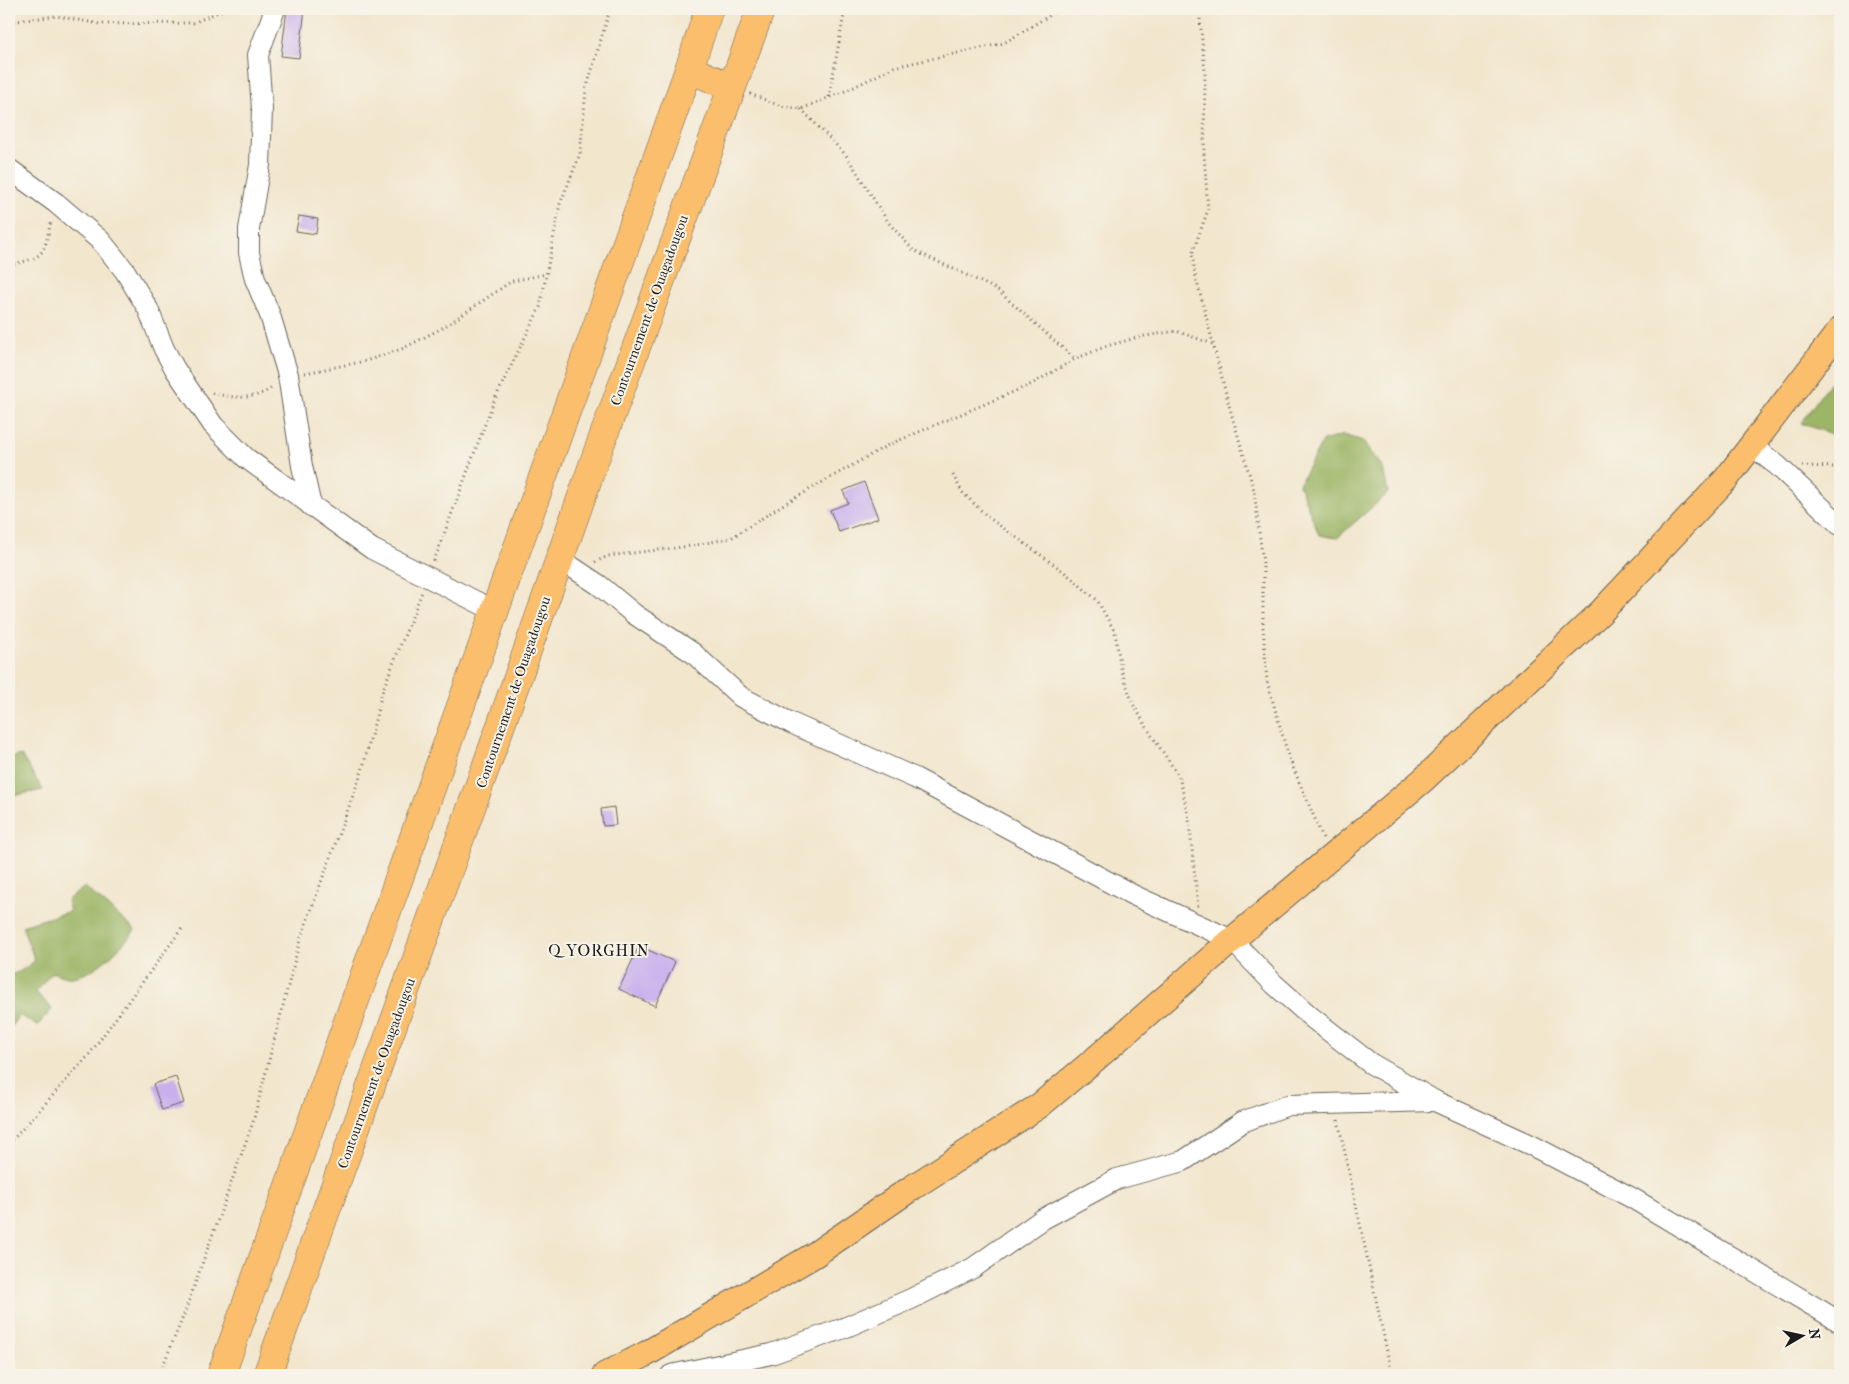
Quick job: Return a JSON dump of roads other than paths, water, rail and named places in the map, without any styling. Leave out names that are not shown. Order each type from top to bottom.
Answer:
[{"type":"highway","points":[[221,1375],[709,9]]},
{"type":"highway","name":"Contournement de Ouagadougou","points":[[267,1375],[502,722],[568,564],[595,459],[760,9]]},
{"type":"highway","points":[[689,69],[731,87]]},
{"type":"main road","points":[[604,1375],[646,1354],[814,1255],[913,1187],[1039,1106],[1232,940],[1423,780],[1601,612],[1726,479],[1840,330]]},
{"type":"street","points":[[275,9],[258,55],[262,109],[260,166],[249,229],[249,253],[255,279],[270,315],[288,375],[302,466],[311,506]]},
{"type":"street","points":[[9,169],[102,240],[125,271],[148,309],[164,349],[175,370],[188,386],[213,425],[246,458],[372,549],[495,610]]},
{"type":"street","points":[[1752,446],[1778,466],[1840,524]]},
{"type":"street","points":[[568,564],[600,585],[634,614],[693,653],[741,697],[791,723],[915,778],[1133,896],[1232,940],[1274,984],[1311,1017],[1370,1062],[1435,1101],[1531,1145],[1632,1198],[1840,1322]]},
{"type":"street","points":[[672,1375],[771,1354],[844,1328],[911,1299],[973,1268],[1043,1219],[1117,1179],[1182,1161],[1242,1122],[1288,1105],[1334,1102],[1435,1101]]},
{"type":"district","name":"Q YORGHIN","points":[[599,950]]}]
